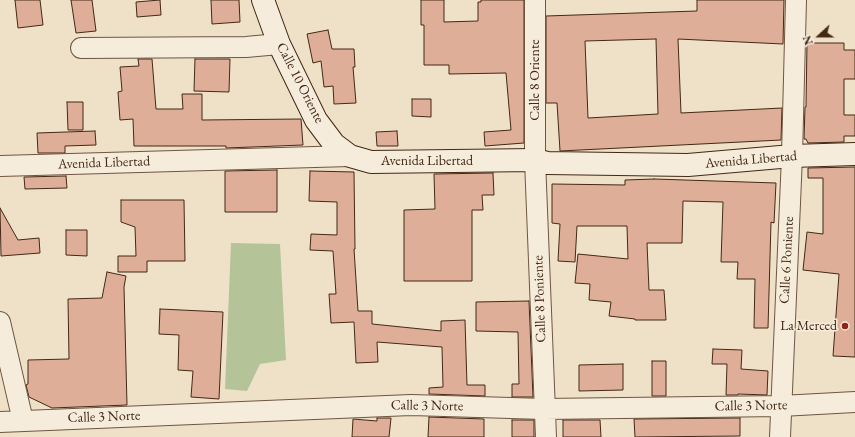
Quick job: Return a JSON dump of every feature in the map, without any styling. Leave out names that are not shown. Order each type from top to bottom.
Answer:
[{"type":"main road","name":"Calle 10 Oriente","points":[[263,0],[279,44],[316,120],[334,144],[350,156]]},
{"type":"main road","name":"Avenida Libertad","points":[[350,156],[371,162],[535,160],[547,163],[688,165],[792,156],[855,154]]},
{"type":"street","name":"Calle 8 Oriente","points":[[535,0],[535,160]]},
{"type":"street","name":"Calle 6 Poniente","points":[[780,437],[792,156],[796,0]]},
{"type":"street","points":[[81,48],[246,47],[279,44]]},
{"type":"street","name":"Avenida Libertad","points":[[0,166],[350,156]]},
{"type":"street","name":"Calle 8 Poniente","points":[[535,160],[546,437]]},
{"type":"street","points":[[0,322],[23,421]]},
{"type":"street","name":"Calle 3 Norte","points":[[0,422],[411,405],[544,409],[781,406],[855,402]]},
{"type":"green space","points":[[231,243],[280,244],[286,360],[260,364],[247,391],[225,389]]},
{"type":"building","points":[[15,0],[40,0],[43,25],[18,28]]},
{"type":"building","points":[[71,0],[92,0],[96,31],[76,33]]},
{"type":"building","points":[[160,0],[161,15],[137,17],[136,2]]},
{"type":"building","points":[[211,0],[239,0],[240,22],[212,24]]},
{"type":"building","points":[[421,0],[444,0],[444,22],[478,21],[478,2],[481,2],[481,0],[524,0],[524,143],[485,146],[484,132],[511,130],[506,73],[449,74],[449,65],[424,65],[424,25],[421,25]]},
{"type":"building","points":[[697,0],[784,0],[783,44],[678,39],[681,113],[782,108],[781,140],[560,151],[557,103],[546,103],[546,16],[697,11]],"holes":[[[656,39],[658,114],[588,118],[585,41]]]},
{"type":"building","points":[[328,30],[332,49],[354,49],[355,67],[353,67],[356,103],[334,104],[333,86],[324,87],[321,61],[313,63],[307,34]]},
{"type":"building","points":[[807,43],[844,43],[844,50],[855,50],[855,79],[844,79],[844,115],[855,115],[855,136],[844,136],[844,142],[808,143],[806,139],[804,139]]},
{"type":"building","points":[[138,59],[152,59],[156,109],[183,109],[182,94],[202,94],[202,120],[301,119],[303,145],[226,148],[226,146],[134,146],[133,119],[120,120],[118,92],[122,91],[120,67],[139,66]]},
{"type":"building","points":[[195,59],[230,59],[229,92],[194,91]]},
{"type":"building","points":[[412,99],[431,99],[431,117],[412,116]]},
{"type":"building","points":[[67,102],[83,102],[83,130],[68,130]]},
{"type":"building","points":[[95,131],[96,145],[65,146],[65,153],[38,153],[37,133]]},
{"type":"building","points":[[397,131],[398,146],[377,146],[376,132]]},
{"type":"building","points":[[855,167],[855,357],[833,356],[839,274],[803,270],[807,232],[823,234],[823,178],[808,178],[808,168]]},
{"type":"building","points":[[277,170],[277,212],[225,212],[225,171]]},
{"type":"building","points":[[310,171],[354,172],[354,249],[358,311],[372,311],[372,324],[441,331],[441,321],[465,320],[467,385],[485,385],[485,396],[429,394],[429,388],[443,387],[442,347],[377,342],[378,362],[356,363],[354,322],[331,323],[329,294],[336,294],[333,251],[310,250],[311,234],[337,235],[337,202],[309,201]]},
{"type":"building","points":[[493,173],[494,195],[482,195],[483,210],[472,210],[472,281],[404,281],[404,210],[435,209],[434,174]]},
{"type":"building","points":[[66,176],[67,188],[25,189],[24,177]]},
{"type":"building","points":[[654,179],[776,183],[774,223],[771,222],[768,328],[754,328],[755,279],[737,279],[738,262],[721,262],[723,202],[683,201],[682,243],[647,243],[649,290],[664,290],[666,320],[635,320],[609,316],[611,302],[589,300],[590,284],[575,283],[578,254],[628,259],[627,226],[577,226],[575,262],[558,261],[560,224],[552,223],[552,184],[625,185],[625,180]]},
{"type":"building","points":[[121,200],[184,200],[185,261],[147,261],[147,272],[118,272],[118,256],[136,256],[135,227],[121,222]]},
{"type":"building","points":[[0,208],[18,240],[39,238],[40,253],[1,256]]},
{"type":"building","points":[[66,230],[87,230],[87,256],[66,255]]},
{"type":"building","points":[[107,272],[126,276],[124,287],[127,405],[52,408],[29,397],[26,385],[28,384],[28,360],[69,359],[68,299],[102,298]]},
{"type":"building","points":[[529,301],[533,397],[512,397],[512,384],[519,384],[518,332],[476,331],[476,302]]},
{"type":"building","points":[[160,309],[223,312],[219,399],[191,397],[193,371],[178,370],[179,335],[159,334]]},
{"type":"building","points":[[713,349],[742,350],[741,369],[768,371],[767,395],[726,395],[727,364],[712,364]]},
{"type":"building","points":[[652,361],[666,361],[666,396],[652,396]]},
{"type":"building","points":[[623,364],[623,390],[579,391],[579,365]]},
{"type":"building","points":[[429,417],[484,419],[484,437],[428,437]]},
{"type":"building","points":[[377,418],[391,418],[389,437],[352,437],[353,419],[377,421]]},
{"type":"building","points":[[740,418],[740,436],[635,437],[634,419]]},
{"type":"building","points":[[512,420],[534,420],[534,437],[512,437]]},
{"type":"building","points":[[563,420],[600,420],[601,437],[563,437]]},
{"type":"place","name":"La Merced","points":[[845,326]]}]
